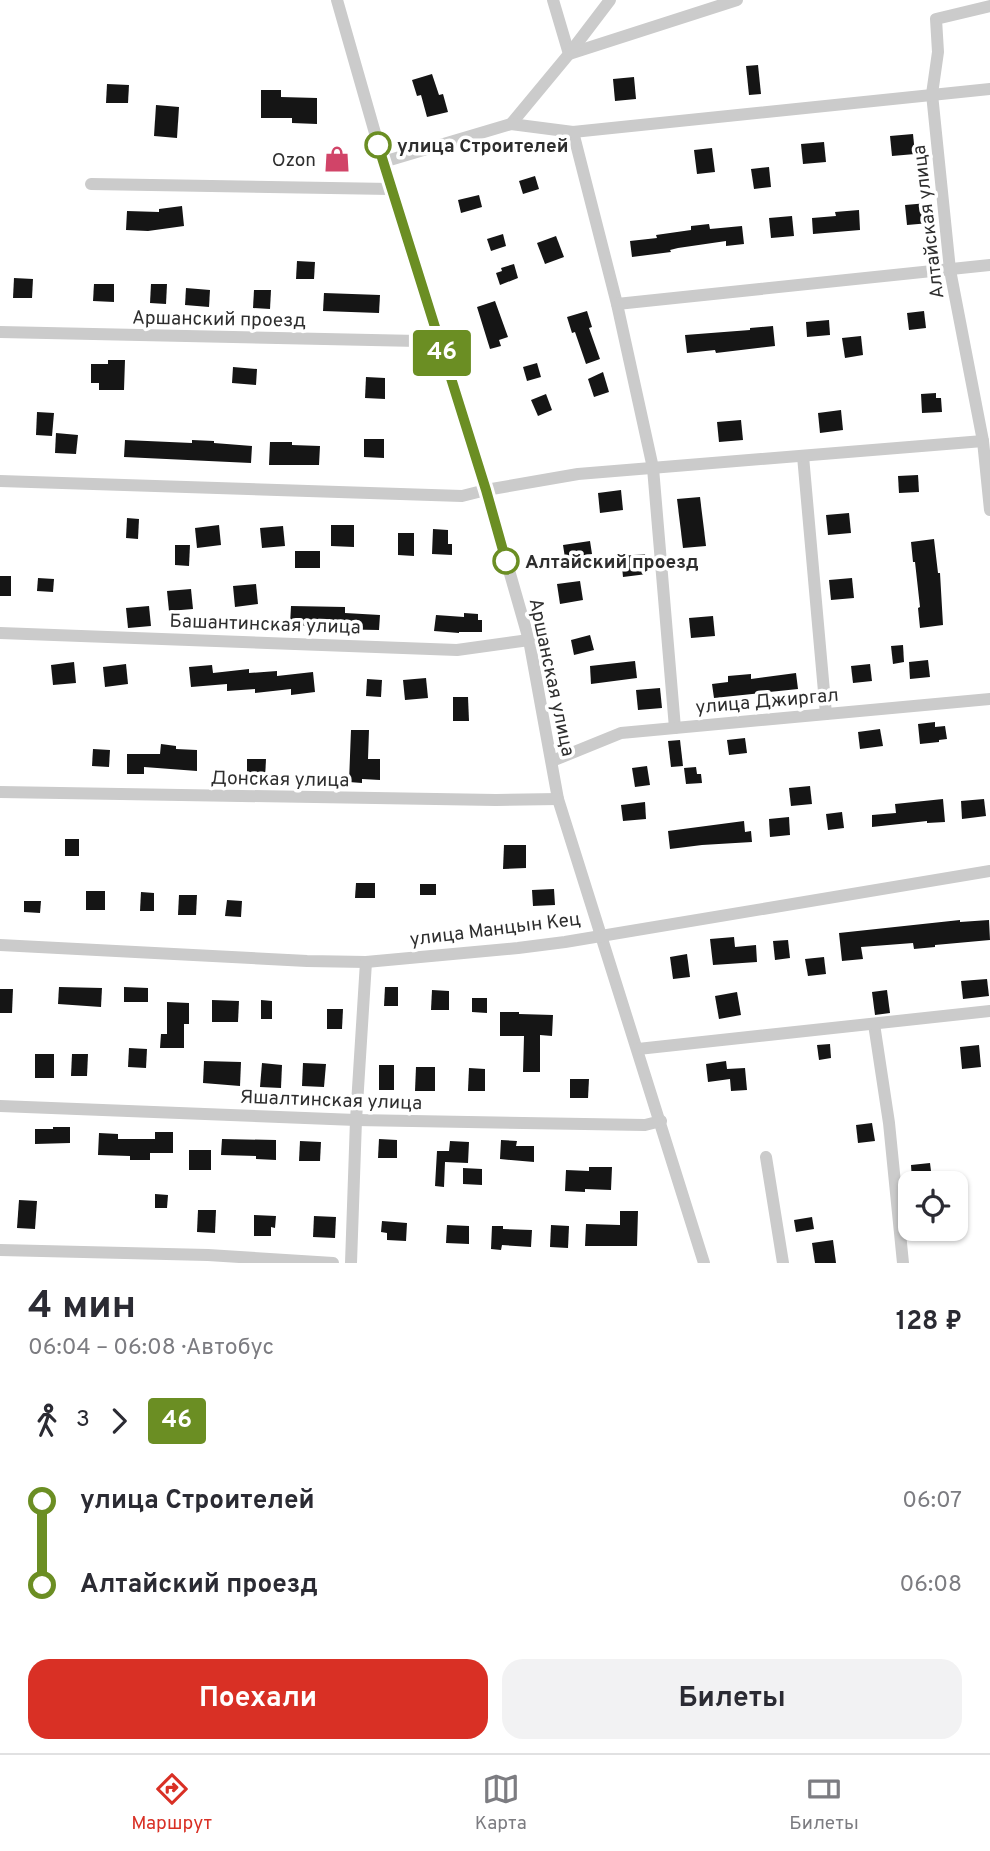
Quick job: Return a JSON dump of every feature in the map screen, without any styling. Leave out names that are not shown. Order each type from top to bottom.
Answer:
[{"type":"street","name":"Аршанская улица","points":[[337,0],[391,189],[486,490],[528,639],[558,799],[704,1263]]},
{"type":"street","points":[[553,0],[569,54]]},
{"type":"street","points":[[511,124],[610,0]]},
{"type":"street","points":[[569,54],[737,0]]},
{"type":"street","name":"Алтайская улица","points":[[990,6],[936,19],[938,52],[932,94],[950,270],[983,441],[990,510]]},
{"type":"street","points":[[383,162],[511,124],[573,132],[990,89]]},
{"type":"street","points":[[573,132],[617,304],[653,468],[675,728]]},
{"type":"street","points":[[91,184],[391,189]]},
{"type":"street","points":[[617,304],[990,265]]},
{"type":"street","name":"Аршанский проезд","points":[[0,332],[418,341],[437,339]]},
{"type":"street","points":[[0,481],[462,496],[578,474],[983,441]]},
{"type":"street","points":[[803,456],[826,714]]},
{"type":"street","name":"Башантинская улица","points":[[0,633],[457,650],[528,639]]},
{"type":"street","name":"улица Джиргал","points":[[552,761],[621,733],[990,699]]},
{"type":"street","name":"Донская улица","points":[[0,792],[509,801],[558,799]]},
{"type":"street","name":"улица Манцын Кец","points":[[0,945],[366,962],[518,948],[990,871]]},
{"type":"street","points":[[351,1263],[356,1120],[366,962]]},
{"type":"street","points":[[638,1049],[990,1011]]},
{"type":"street","points":[[874,1024],[889,1124],[903,1263]]},
{"type":"street","name":"Яшалтинская улица","points":[[0,1106],[356,1120],[645,1125],[661,1121]]},
{"type":"street","points":[[766,1157],[783,1263]]},
{"type":"street","points":[[0,1250],[57,1258],[333,1263]]},
{"type":"building","points":[[758,65],[761,94],[749,95],[746,66]]},
{"type":"building","points":[[432,74],[439,95],[443,94],[448,112],[427,117],[421,95],[417,96],[412,80]]},
{"type":"building","points":[[634,77],[636,99],[615,101],[613,79]]},
{"type":"building","points":[[107,84],[129,85],[128,103],[106,103]]},
{"type":"building","points":[[261,90],[281,90],[281,97],[317,98],[317,124],[292,123],[292,118],[261,118]]},
{"type":"building","points":[[156,105],[179,107],[177,138],[154,136]]},
{"type":"building","points":[[913,134],[915,154],[892,156],[890,136]]},
{"type":"building","points":[[824,142],[826,162],[803,164],[801,144]]},
{"type":"building","points":[[712,148],[715,172],[697,174],[694,150]]},
{"type":"building","points":[[339,154],[344,170],[329,174],[325,158]]},
{"type":"building","points":[[769,167],[771,187],[754,189],[751,169]]},
{"type":"building","points":[[535,176],[539,189],[523,194],[519,181]]},
{"type":"building","points":[[479,195],[482,207],[461,213],[458,200]]},
{"type":"building","points":[[928,203],[930,223],[907,225],[905,205]]},
{"type":"building","points":[[182,206],[184,226],[148,231],[126,230],[127,211],[159,212],[159,209]]},
{"type":"building","points":[[859,210],[860,230],[813,234],[812,218]]},
{"type":"building","points":[[792,216],[794,236],[771,238],[769,218]]},
{"type":"building","points":[[709,224],[710,229],[742,226],[744,244],[726,246],[726,241],[632,257],[630,241],[657,238],[656,235],[691,230],[691,226]]},
{"type":"building","points":[[503,234],[506,246],[491,251],[487,239]]},
{"type":"building","points":[[556,236],[564,257],[545,264],[537,243]]},
{"type":"building","points":[[297,261],[315,262],[314,279],[296,279]]},
{"type":"building","points":[[514,264],[518,278],[500,285],[496,273],[502,271],[501,268]]},
{"type":"building","points":[[14,278],[33,279],[32,298],[13,298]]},
{"type":"building","points":[[94,284],[114,284],[114,302],[93,301]]},
{"type":"building","points":[[151,284],[167,284],[166,304],[150,303]]},
{"type":"building","points":[[186,288],[210,290],[209,307],[185,305]]},
{"type":"building","points":[[254,290],[271,290],[270,309],[253,308]]},
{"type":"building","points":[[324,293],[380,295],[379,313],[323,311]]},
{"type":"building","points":[[495,301],[508,337],[499,340],[501,346],[490,349],[477,307]]},
{"type":"building","points":[[587,311],[592,327],[589,328],[600,359],[586,364],[567,317]]},
{"type":"building","points":[[924,311],[926,328],[909,330],[907,313]]},
{"type":"building","points":[[829,320],[830,335],[807,337],[806,322]]},
{"type":"building","points":[[773,326],[775,346],[716,353],[715,350],[687,353],[685,335]]},
{"type":"building","points":[[861,336],[863,355],[845,358],[842,338]]},
{"type":"building","points":[[108,360],[125,360],[124,390],[99,390],[99,383],[91,383],[91,364],[108,364]]},
{"type":"building","points":[[537,363],[541,377],[527,381],[523,367]]},
{"type":"building","points":[[233,367],[257,369],[256,385],[232,383]]},
{"type":"building","points":[[603,372],[609,392],[594,397],[588,379]]},
{"type":"building","points":[[366,377],[385,378],[385,399],[365,398]]},
{"type":"building","points":[[936,393],[936,398],[941,398],[942,412],[922,413],[921,394]]},
{"type":"building","points":[[546,394],[552,410],[538,416],[531,400]]},
{"type":"building","points":[[841,410],[843,430],[820,433],[818,413]]},
{"type":"building","points":[[37,412],[54,413],[52,436],[36,435]]},
{"type":"building","points":[[741,420],[743,440],[719,442],[717,422]]},
{"type":"building","points":[[56,433],[78,435],[76,454],[55,453]]},
{"type":"building","points":[[364,439],[384,439],[384,458],[364,457]]},
{"type":"building","points":[[125,440],[192,443],[192,440],[214,441],[252,446],[251,463],[124,457]]},
{"type":"building","points":[[270,442],[320,446],[319,465],[269,465]]},
{"type":"building","points":[[918,475],[919,492],[899,493],[898,476]]},
{"type":"building","points":[[621,490],[623,510],[600,513],[598,493]]},
{"type":"building","points":[[700,497],[706,546],[683,548],[677,499]]},
{"type":"building","points":[[849,513],[851,533],[828,535],[826,515]]},
{"type":"building","points":[[127,518],[139,519],[138,539],[126,538]]},
{"type":"building","points":[[219,525],[221,545],[197,548],[195,528]]},
{"type":"building","points":[[331,525],[354,525],[354,547],[331,546]]},
{"type":"building","points":[[283,526],[285,546],[262,548],[260,528]]},
{"type":"building","points":[[433,529],[448,530],[448,544],[452,544],[452,555],[432,554]]},
{"type":"building","points":[[398,533],[414,533],[414,556],[398,555]]},
{"type":"building","points":[[934,539],[940,573],[943,625],[920,628],[920,607],[911,542]]},
{"type":"building","points":[[590,541],[592,554],[565,558],[563,545]]},
{"type":"building","points":[[175,545],[190,545],[189,566],[175,565]]},
{"type":"building","points":[[295,551],[320,551],[320,568],[295,568]]},
{"type":"building","points":[[645,554],[647,574],[623,577],[621,556]]},
{"type":"building","points":[[0,576],[11,576],[11,596],[0,596]]},
{"type":"building","points":[[38,578],[54,579],[53,592],[37,591]]},
{"type":"building","points":[[852,578],[854,598],[831,600],[829,580]]},
{"type":"building","points":[[580,581],[583,600],[560,604],[557,584]]},
{"type":"building","points":[[256,584],[258,604],[235,607],[233,586]]},
{"type":"building","points":[[191,589],[193,609],[169,611],[167,591]]},
{"type":"building","points":[[149,606],[151,626],[128,628],[126,608]]},
{"type":"building","points":[[291,606],[345,607],[345,613],[380,615],[379,630],[290,625]]},
{"type":"building","points":[[464,613],[478,614],[478,620],[482,620],[482,632],[434,631],[436,615],[464,617]]},
{"type":"building","points":[[713,616],[715,636],[691,638],[689,618]]},
{"type":"building","points":[[590,635],[594,650],[574,655],[571,640]]},
{"type":"building","points":[[903,645],[904,662],[893,664],[891,646]]},
{"type":"building","points":[[928,660],[930,677],[910,679],[909,662]]},
{"type":"building","points":[[635,661],[637,678],[591,684],[590,666]]},
{"type":"building","points":[[74,662],[76,683],[53,685],[51,665]]},
{"type":"building","points":[[126,664],[128,684],[105,687],[103,667]]},
{"type":"building","points":[[870,664],[872,681],[853,683],[851,666]]},
{"type":"building","points":[[212,665],[213,673],[249,669],[249,673],[277,671],[277,676],[313,672],[315,692],[291,695],[291,689],[255,693],[255,689],[227,691],[227,684],[191,687],[189,667]]},
{"type":"building","points":[[796,673],[798,689],[714,698],[712,684],[728,682],[728,676],[751,674],[751,679]]},
{"type":"building","points":[[426,678],[428,698],[405,700],[403,680]]},
{"type":"building","points":[[367,679],[382,680],[381,697],[366,696]]},
{"type":"building","points":[[660,688],[662,708],[638,710],[636,690]]},
{"type":"building","points":[[453,697],[468,697],[469,721],[453,721]]},
{"type":"building","points":[[935,722],[935,727],[945,726],[947,739],[920,744],[918,724]]},
{"type":"building","points":[[880,729],[883,746],[860,749],[858,732]]},
{"type":"building","points":[[351,730],[369,730],[368,759],[380,759],[380,780],[362,779],[362,783],[349,782]]},
{"type":"building","points":[[745,738],[747,753],[729,755],[727,740]]},
{"type":"building","points":[[680,740],[683,766],[671,767],[668,741]]},
{"type":"building","points":[[161,744],[176,746],[176,749],[197,750],[197,771],[144,767],[144,774],[127,774],[127,754],[160,754]]},
{"type":"building","points":[[93,749],[110,750],[109,767],[92,766]]},
{"type":"building","points":[[247,759],[266,759],[265,779],[247,779]]},
{"type":"building","points":[[647,766],[650,785],[635,787],[632,768]]},
{"type":"building","points":[[696,767],[697,774],[701,774],[702,783],[686,784],[684,768]]},
{"type":"building","points":[[810,786],[812,804],[791,806],[789,788]]},
{"type":"building","points":[[943,799],[945,822],[927,821],[872,827],[872,815],[896,813],[895,804]]},
{"type":"building","points":[[984,799],[986,816],[962,819],[961,801]]},
{"type":"building","points":[[645,802],[646,819],[623,821],[621,805]]},
{"type":"building","points":[[842,812],[844,828],[828,830],[826,814]]},
{"type":"building","points":[[789,817],[790,835],[770,837],[769,819]]},
{"type":"building","points":[[744,821],[745,832],[751,831],[752,842],[670,849],[668,831]]},
{"type":"building","points":[[65,839],[79,839],[79,856],[65,856]]},
{"type":"building","points":[[504,845],[526,845],[526,868],[503,869]]},
{"type":"building","points":[[356,883],[375,883],[375,898],[355,898]]},
{"type":"building","points":[[420,884],[436,884],[436,895],[420,895]]},
{"type":"building","points":[[554,889],[555,905],[533,906],[532,890]]},
{"type":"building","points":[[86,891],[105,891],[105,910],[86,910]]},
{"type":"building","points":[[141,892],[154,893],[154,911],[140,911]]},
{"type":"building","points":[[179,895],[197,895],[196,915],[178,915]]},
{"type":"building","points":[[227,900],[242,901],[241,917],[225,916]]},
{"type":"building","points":[[24,901],[41,901],[40,913],[24,912]]},
{"type":"building","points":[[960,920],[989,920],[990,940],[914,949],[913,943],[861,947],[863,959],[842,961],[839,933]]},
{"type":"building","points":[[734,937],[735,947],[756,945],[757,962],[713,965],[710,939]]},
{"type":"building","points":[[788,940],[790,958],[775,960],[773,941]]},
{"type":"building","points":[[687,954],[690,977],[673,979],[670,957]]},
{"type":"building","points":[[824,957],[826,974],[808,976],[805,959]]},
{"type":"building","points":[[987,979],[989,996],[963,999],[961,981]]},
{"type":"building","points":[[59,987],[102,988],[101,1007],[58,1004]]},
{"type":"building","points":[[124,987],[148,988],[148,1002],[124,1002]]},
{"type":"building","points":[[385,987],[398,987],[398,1006],[384,1006]]},
{"type":"building","points":[[0,989],[13,989],[12,1013],[0,1013]]},
{"type":"building","points":[[432,990],[449,991],[449,1010],[431,1010]]},
{"type":"building","points":[[887,990],[890,1013],[875,1015],[872,992]]},
{"type":"building","points":[[737,992],[741,1015],[719,1019],[715,996]]},
{"type":"building","points":[[472,998],[487,998],[487,1013],[472,1012]]},
{"type":"building","points":[[212,1000],[239,1001],[238,1022],[212,1022]]},
{"type":"building","points":[[261,1000],[272,1001],[272,1019],[261,1019]]},
{"type":"building","points":[[167,1002],[189,1003],[189,1024],[184,1024],[184,1048],[160,1048],[161,1034],[167,1034]]},
{"type":"building","points":[[327,1009],[343,1009],[342,1029],[327,1029]]},
{"type":"building","points":[[500,1012],[553,1015],[552,1036],[540,1035],[540,1072],[523,1072],[524,1036],[500,1036]]},
{"type":"building","points":[[830,1044],[831,1058],[819,1060],[817,1045]]},
{"type":"building","points":[[979,1045],[981,1067],[962,1069],[960,1047]]},
{"type":"building","points":[[129,1048],[147,1049],[146,1068],[128,1067]]},
{"type":"building","points":[[35,1054],[54,1054],[54,1078],[35,1078]]},
{"type":"building","points":[[72,1054],[88,1054],[87,1076],[71,1076]]},
{"type":"building","points":[[204,1061],[241,1062],[240,1086],[203,1083]]},
{"type":"building","points":[[726,1061],[727,1069],[745,1068],[747,1090],[731,1091],[730,1079],[708,1082],[706,1064]]},
{"type":"building","points":[[262,1063],[282,1065],[281,1088],[260,1087]]},
{"type":"building","points":[[303,1063],[326,1064],[324,1087],[302,1086]]},
{"type":"building","points":[[379,1065],[394,1065],[394,1090],[379,1090]]},
{"type":"building","points":[[416,1067],[435,1067],[435,1091],[415,1091]]},
{"type":"building","points":[[469,1068],[485,1069],[485,1091],[468,1091]]},
{"type":"building","points":[[570,1079],[589,1079],[588,1098],[570,1098]]},
{"type":"building","points":[[872,1123],[875,1141],[858,1143],[856,1125]]},
{"type":"building","points":[[70,1127],[70,1143],[35,1144],[35,1129]]},
{"type":"building","points":[[155,1132],[173,1132],[173,1153],[150,1153],[150,1160],[98,1155],[99,1133],[118,1134],[118,1139],[155,1139]]},
{"type":"building","points":[[222,1139],[276,1140],[276,1160],[256,1159],[256,1156],[221,1155]]},
{"type":"building","points":[[379,1139],[397,1140],[397,1158],[378,1158]]},
{"type":"building","points":[[501,1140],[517,1141],[516,1146],[534,1146],[534,1162],[500,1159]]},
{"type":"building","points":[[300,1141],[321,1142],[320,1161],[299,1161]]},
{"type":"building","points":[[450,1141],[469,1142],[468,1163],[445,1162],[444,1187],[435,1186],[437,1151],[449,1151]]},
{"type":"building","points":[[189,1150],[211,1150],[211,1170],[189,1170]]},
{"type":"building","points":[[930,1163],[931,1171],[911,1171],[911,1165]]},
{"type":"building","points":[[589,1167],[612,1167],[611,1190],[565,1191],[566,1170],[589,1171]]},
{"type":"building","points":[[463,1168],[482,1169],[482,1185],[463,1184]]},
{"type":"building","points":[[155,1194],[168,1195],[167,1208],[155,1208]]},
{"type":"building","points":[[19,1200],[37,1201],[35,1229],[17,1228]]},
{"type":"building","points":[[198,1210],[216,1210],[215,1233],[197,1232]]},
{"type":"building","points":[[620,1211],[638,1211],[637,1246],[585,1246],[586,1224],[620,1225]]},
{"type":"building","points":[[254,1215],[276,1216],[275,1228],[271,1227],[271,1236],[254,1236]]},
{"type":"building","points":[[314,1216],[336,1217],[335,1238],[313,1237]]},
{"type":"building","points":[[812,1217],[814,1229],[796,1232],[794,1220]]},
{"type":"building","points":[[382,1221],[407,1223],[406,1241],[387,1240],[387,1233],[381,1232]]},
{"type":"building","points":[[447,1225],[469,1226],[469,1244],[446,1243]]},
{"type":"building","points":[[551,1225],[569,1226],[568,1248],[550,1247]]},
{"type":"building","points":[[492,1226],[532,1230],[531,1247],[502,1245],[501,1250],[491,1249]]},
{"type":"building","points":[[833,1240],[836,1263],[815,1263],[812,1243]]},
{"type":"bus line","name":"46","points":[[378,145],[506,561]]},
{"type":"place","name":"улица Строителей","points":[[378,145]]},
{"type":"place","name":"Ozon","points":[[337,159]]},
{"type":"place","name":"Алтайский проезд","points":[[506,561]]}]
